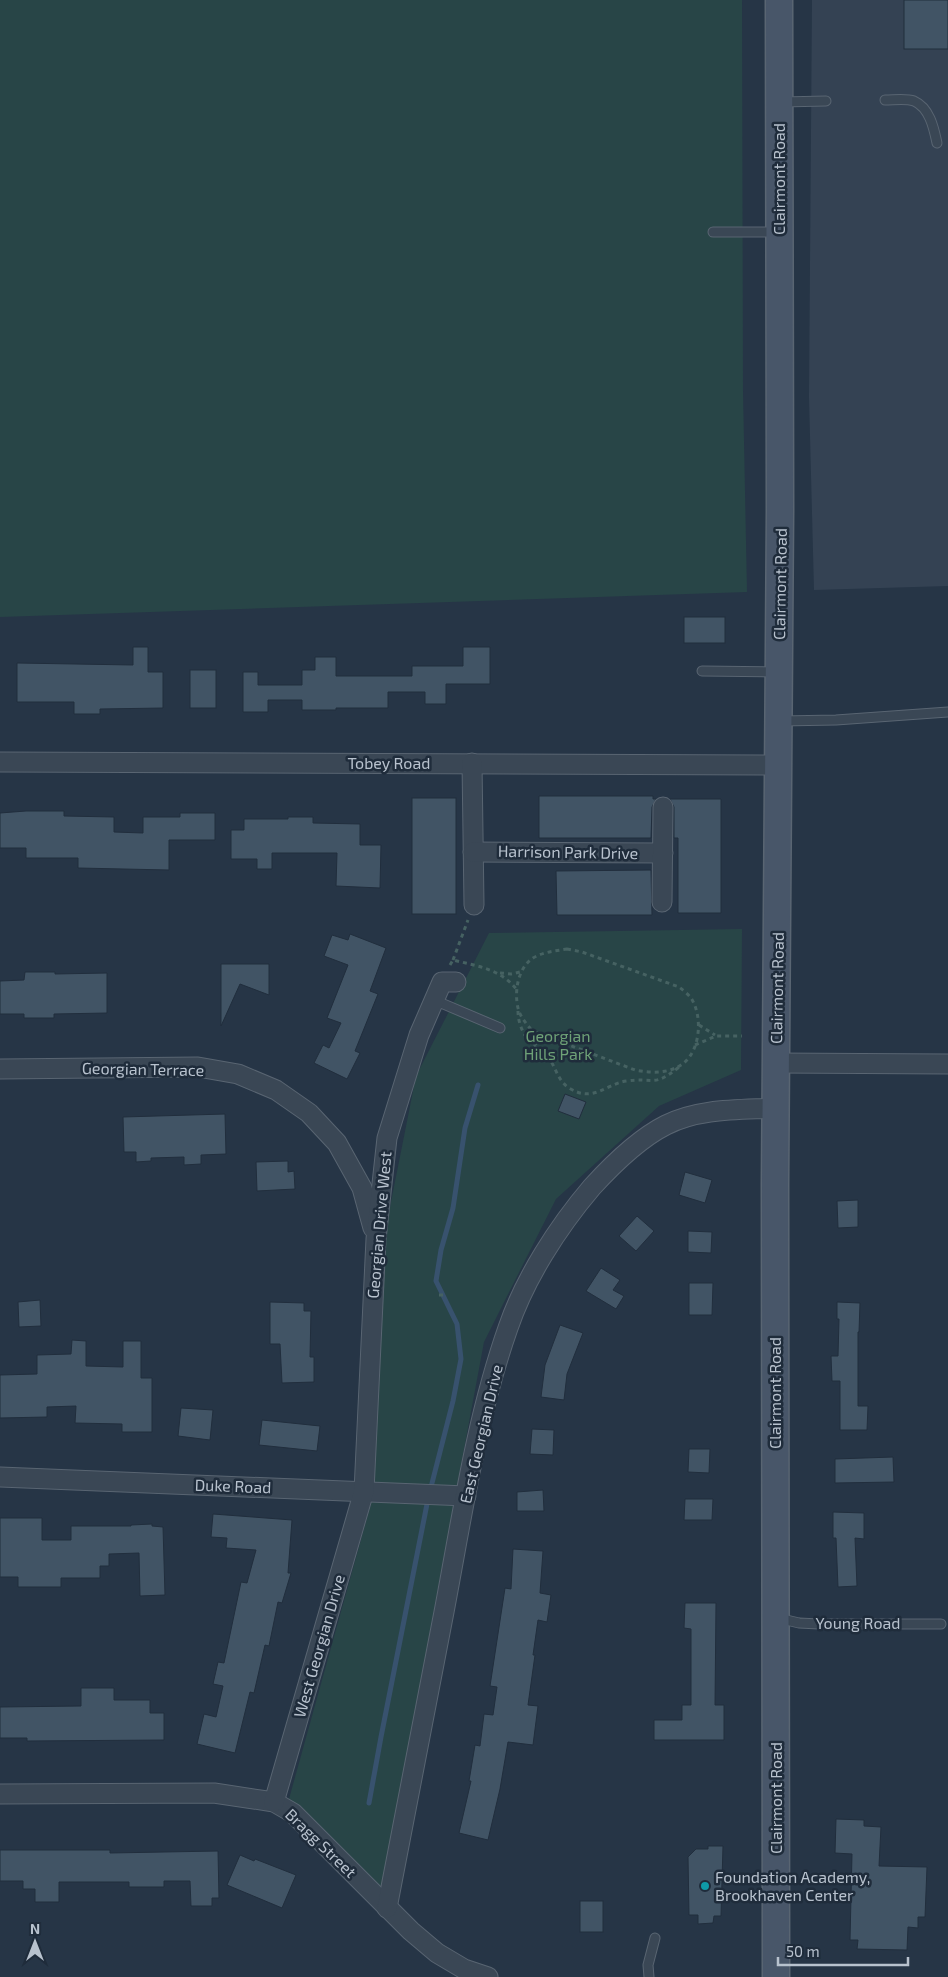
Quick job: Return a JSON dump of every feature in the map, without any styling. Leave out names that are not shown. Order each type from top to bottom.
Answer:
[{"type":"main road","name":"Clairmont Road","points":[[776,1977],[775,1618],[779,721],[779,0]]},
{"type":"street","name":"Tobey Road","points":[[0,762],[778,765]]},
{"type":"street","points":[[472,764],[474,905]]},
{"type":"street","name":"Harrison Park Drive","points":[[662,902],[663,806]]},
{"type":"street","name":"Harrison Park Drive","points":[[473,852],[662,853]]},
{"type":"street","name":"Georgian Drive West","points":[[364,1491],[376,1239],[387,1138],[418,1035],[434,1000],[449,982]]},
{"type":"street","points":[[776,1063],[948,1064]]},
{"type":"street","name":"Georgian Terrace","points":[[0,1069],[198,1068],[238,1074],[276,1090],[309,1113],[337,1143],[362,1188],[376,1239]]},
{"type":"street","name":"East Georgian Drive","points":[[387,1908],[466,1496],[484,1413],[508,1326],[547,1249],[573,1209],[606,1171],[655,1131],[687,1117],[713,1112],[776,1108]]},
{"type":"street","name":"Duke Road","points":[[0,1477],[466,1496]]},
{"type":"street","name":"West Georgian Drive","points":[[274,1802],[364,1491]]},
{"type":"street","name":"Bragg Street","points":[[0,1794],[214,1793],[274,1802],[293,1813],[387,1908],[437,1953],[464,1969],[488,1977]]},
{"type":"lane","points":[[886,100],[909,100],[920,105],[931,122],[936,143]]},
{"type":"lane","points":[[779,102],[826,101]]},
{"type":"lane","points":[[713,232],[780,232]]},
{"type":"lane","points":[[702,671],[779,672]]},
{"type":"lane","points":[[779,721],[836,720],[948,712]]},
{"type":"lane","points":[[434,1000],[500,1028]]},
{"type":"lane","name":"Young Road","points":[[775,1618],[799,1623],[818,1624],[941,1624]]},
{"type":"lane","points":[[649,1977],[648,1965],[655,1938]]},
{"type":"path","points":[[449,982],[453,960],[474,905]]},
{"type":"path","points":[[567,949],[582,952],[679,987],[690,996],[696,1009],[699,1025],[690,1055],[662,1080],[628,1081],[618,1083],[602,1092],[592,1094],[581,1093],[570,1089],[561,1082],[547,1056],[528,1039],[518,1022],[517,991],[520,972],[532,959],[548,952],[567,949]]},
{"type":"path","points":[[453,960],[499,973],[510,974],[520,972]]},
{"type":"path","points":[[499,973],[517,991]]},
{"type":"path","points":[[518,1008],[523,1020],[532,1030],[635,1070],[650,1073],[665,1071],[681,1065]]},
{"type":"path","points":[[699,1025],[716,1036]]},
{"type":"path","points":[[534,1046],[542,1035]]},
{"type":"path","points":[[694,1045],[716,1036],[742,1036]]},
{"type":"path","points":[[644,1072],[644,1081]]},
{"type":"path","points":[[439,1295],[447,1295]]},
{"type":"shaded area","points":[[812,0],[948,0],[948,586],[814,590],[809,397]]},
{"type":"green space","points":[[0,0],[742,0],[743,391],[747,592],[0,617]]},
{"type":"green space","name":"Georgian Hills Park","points":[[742,929],[741,1070],[659,1106],[556,1199],[484,1342],[381,1894],[289,1799],[372,1500],[387,1222],[416,1076],[489,933]]},
{"type":"building","points":[[904,0],[948,0],[948,49],[904,49]]},
{"type":"building","points":[[684,617],[725,617],[725,643],[684,643]]},
{"type":"building","points":[[133,647],[148,647],[148,672],[163,672],[163,708],[100,709],[100,714],[74,714],[74,702],[17,702],[17,663],[133,665]]},
{"type":"building","points":[[463,647],[490,647],[490,684],[446,684],[446,704],[425,704],[425,692],[388,692],[388,708],[302,710],[302,700],[268,700],[268,712],[243,712],[243,672],[258,672],[258,685],[302,685],[302,670],[315,670],[315,657],[336,657],[336,676],[412,676],[412,666],[463,666]]},
{"type":"building","points":[[190,670],[216,670],[216,708],[190,708]]},
{"type":"building","points":[[539,796],[653,796],[653,799],[656,799],[652,807],[651,838],[539,838]]},
{"type":"building","points":[[412,798],[456,798],[456,914],[412,914]]},
{"type":"building","points":[[670,799],[721,799],[721,913],[678,913],[678,838],[674,838],[674,807]]},
{"type":"building","points":[[64,811],[64,816],[114,817],[114,832],[143,833],[143,817],[180,817],[180,813],[215,813],[215,840],[169,840],[169,870],[78,868],[78,858],[26,858],[26,848],[0,848],[0,813]]},
{"type":"building","points":[[288,817],[313,817],[313,823],[360,824],[360,845],[381,845],[380,888],[336,886],[337,853],[272,853],[272,869],[257,869],[257,859],[231,859],[231,830],[244,830],[244,819],[288,819]]},
{"type":"building","points":[[651,870],[652,915],[557,915],[556,871]]},
{"type":"building","points":[[350,934],[386,948],[370,991],[378,994],[355,1051],[360,1053],[347,1079],[314,1063],[323,1045],[329,1048],[341,1023],[327,1018],[348,965],[324,956],[332,935],[348,940]]},
{"type":"building","points":[[221,964],[269,964],[269,995],[240,984],[221,1026]]},
{"type":"building","points":[[25,972],[55,972],[55,974],[107,973],[107,1013],[54,1014],[54,1018],[24,1018],[24,1014],[0,1014],[0,981],[24,980]]},
{"type":"building","points":[[565,1094],[586,1102],[579,1119],[558,1111]]},
{"type":"building","points":[[225,1114],[226,1154],[201,1155],[201,1164],[184,1165],[184,1157],[151,1158],[151,1161],[136,1162],[136,1152],[124,1152],[123,1117]]},
{"type":"building","points":[[288,1161],[288,1172],[294,1171],[295,1189],[257,1191],[256,1162]]},
{"type":"building","points":[[685,1172],[712,1180],[705,1203],[679,1195]]},
{"type":"building","points":[[858,1200],[858,1227],[838,1228],[837,1201]]},
{"type":"building","points":[[637,1216],[654,1231],[636,1251],[619,1236]]},
{"type":"building","points":[[688,1231],[712,1232],[711,1253],[688,1252]]},
{"type":"building","points":[[601,1268],[620,1280],[613,1290],[624,1296],[616,1309],[586,1291]]},
{"type":"building","points":[[689,1283],[713,1283],[712,1315],[689,1315]]},
{"type":"building","points":[[40,1300],[41,1326],[19,1327],[18,1302]]},
{"type":"building","points":[[270,1302],[304,1303],[304,1311],[311,1311],[310,1357],[314,1357],[314,1382],[282,1383],[280,1344],[270,1344]]},
{"type":"building","points":[[837,1302],[860,1303],[858,1406],[868,1406],[867,1430],[840,1430],[840,1381],[832,1381],[831,1356],[838,1356],[839,1319],[837,1319]]},
{"type":"building","points":[[560,1325],[583,1333],[567,1374],[564,1400],[541,1397],[545,1365]]},
{"type":"building","points":[[72,1340],[86,1341],[86,1366],[123,1367],[123,1341],[141,1341],[141,1378],[152,1378],[152,1432],[122,1432],[122,1424],[75,1423],[76,1406],[47,1407],[47,1417],[0,1418],[0,1375],[37,1374],[37,1355],[71,1354]]},
{"type":"building","points":[[181,1408],[213,1410],[210,1440],[178,1436]]},
{"type":"building","points":[[262,1420],[320,1426],[317,1451],[259,1445]]},
{"type":"building","points":[[532,1429],[554,1430],[553,1455],[530,1454]]},
{"type":"building","points":[[689,1449],[710,1449],[709,1473],[688,1472]]},
{"type":"building","points":[[893,1457],[894,1482],[835,1483],[835,1459]]},
{"type":"building","points":[[543,1490],[544,1511],[517,1511],[517,1492]]},
{"type":"building","points":[[685,1499],[713,1499],[712,1520],[684,1520]]},
{"type":"building","points":[[833,1512],[864,1513],[864,1539],[855,1538],[857,1586],[838,1587],[836,1538],[833,1538]]},
{"type":"building","points":[[213,1514],[292,1520],[288,1573],[291,1573],[282,1603],[278,1602],[269,1646],[265,1645],[254,1693],[250,1692],[235,1753],[197,1744],[204,1714],[216,1717],[223,1686],[213,1684],[218,1662],[224,1663],[241,1582],[247,1583],[256,1550],[226,1548],[227,1538],[211,1537]]},
{"type":"building","points":[[0,1518],[42,1518],[42,1540],[71,1540],[71,1526],[152,1524],[152,1526],[163,1527],[165,1595],[140,1596],[139,1553],[109,1554],[109,1566],[100,1566],[100,1578],[61,1578],[61,1587],[18,1587],[18,1577],[0,1577]]},
{"type":"building","points":[[513,1549],[543,1551],[540,1593],[551,1595],[547,1622],[538,1620],[533,1655],[535,1655],[528,1705],[538,1706],[533,1745],[508,1742],[500,1789],[488,1840],[459,1833],[471,1781],[469,1781],[475,1745],[480,1746],[484,1714],[493,1715],[497,1687],[490,1686],[505,1588],[511,1589]]},
{"type":"building","points":[[685,1603],[716,1603],[715,1705],[724,1705],[724,1740],[654,1740],[654,1720],[682,1720],[682,1705],[691,1705],[691,1629],[684,1628]]},
{"type":"building","points":[[81,1688],[114,1688],[114,1700],[150,1700],[150,1713],[164,1713],[164,1740],[27,1741],[27,1738],[0,1738],[0,1707],[81,1706]]},
{"type":"building","points":[[836,1819],[864,1820],[864,1826],[881,1827],[879,1866],[927,1867],[925,1917],[918,1917],[918,1928],[908,1927],[907,1950],[857,1949],[858,1940],[850,1940],[852,1854],[835,1853]]},
{"type":"building","name":"Foundation Academy, Brookhaven Center","points":[[708,1846],[723,1846],[721,1916],[714,1916],[713,1923],[698,1924],[698,1915],[689,1915],[688,1857],[696,1849],[708,1849]]},
{"type":"building","points":[[0,1850],[110,1850],[110,1853],[218,1851],[219,1898],[212,1898],[212,1906],[191,1906],[190,1881],[164,1881],[164,1887],[129,1887],[129,1882],[59,1882],[59,1902],[35,1902],[35,1889],[23,1889],[23,1881],[0,1881]]},
{"type":"building","points":[[240,1855],[296,1875],[282,1908],[227,1885]]},
{"type":"building","points":[[580,1901],[603,1901],[603,1932],[580,1932]]},
{"type":"waterway","points":[[430,1491],[453,1401],[461,1359],[457,1324],[436,1281],[441,1250],[453,1208],[465,1128],[478,1085]]},
{"type":"waterway","points":[[369,1803],[428,1499]]},
{"type":"place","name":"Foundation Academy, Brookhaven Center","points":[[705,1886]]}]
